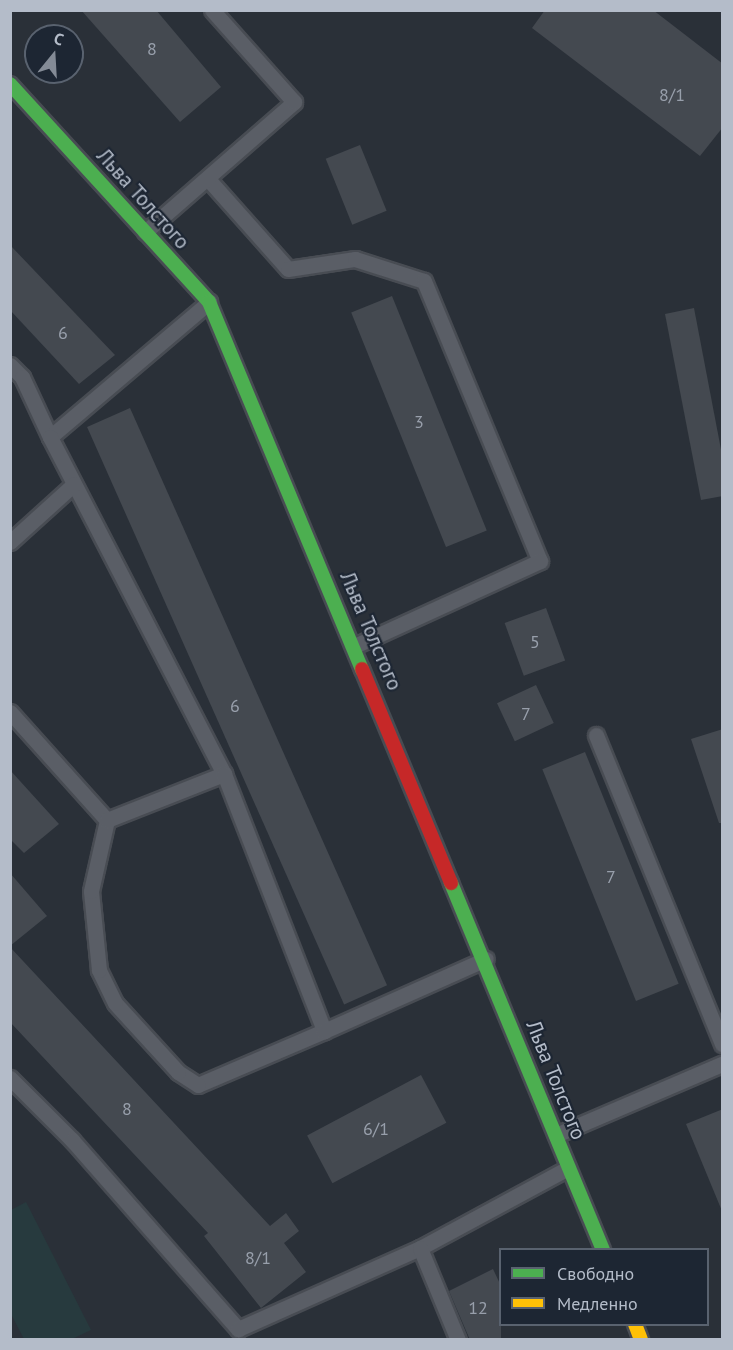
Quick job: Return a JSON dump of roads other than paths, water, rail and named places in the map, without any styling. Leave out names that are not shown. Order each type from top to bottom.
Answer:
[{"type":"street","points":[[10,68],[27,103]]},
{"type":"street","name":"Льва Толстого","points":[[10,84],[209,302],[486,959],[568,1168],[602,1248]]},
{"type":"lane","points":[[145,232],[294,102],[212,10]]},
{"type":"lane","points":[[208,179],[288,269],[355,259],[423,281],[540,561],[354,646]]},
{"type":"lane","points":[[50,437],[209,302]]},
{"type":"lane","points":[[10,365],[16,382],[50,437],[224,774],[324,1031]]},
{"type":"lane","points":[[10,542],[74,484]]},
{"type":"lane","points":[[10,712],[107,820]]},
{"type":"lane","points":[[596,735],[723,1044]]},
{"type":"lane","points":[[107,820],[224,774]]},
{"type":"lane","points":[[107,820],[91,891],[99,970],[115,1003],[178,1072],[198,1085],[486,959]]},
{"type":"lane","points":[[556,1135],[723,1064]]},
{"type":"lane","points":[[10,1078],[72,1140],[238,1329],[420,1248],[568,1168]]},
{"type":"lane","points":[[420,1248],[458,1340]]}]
